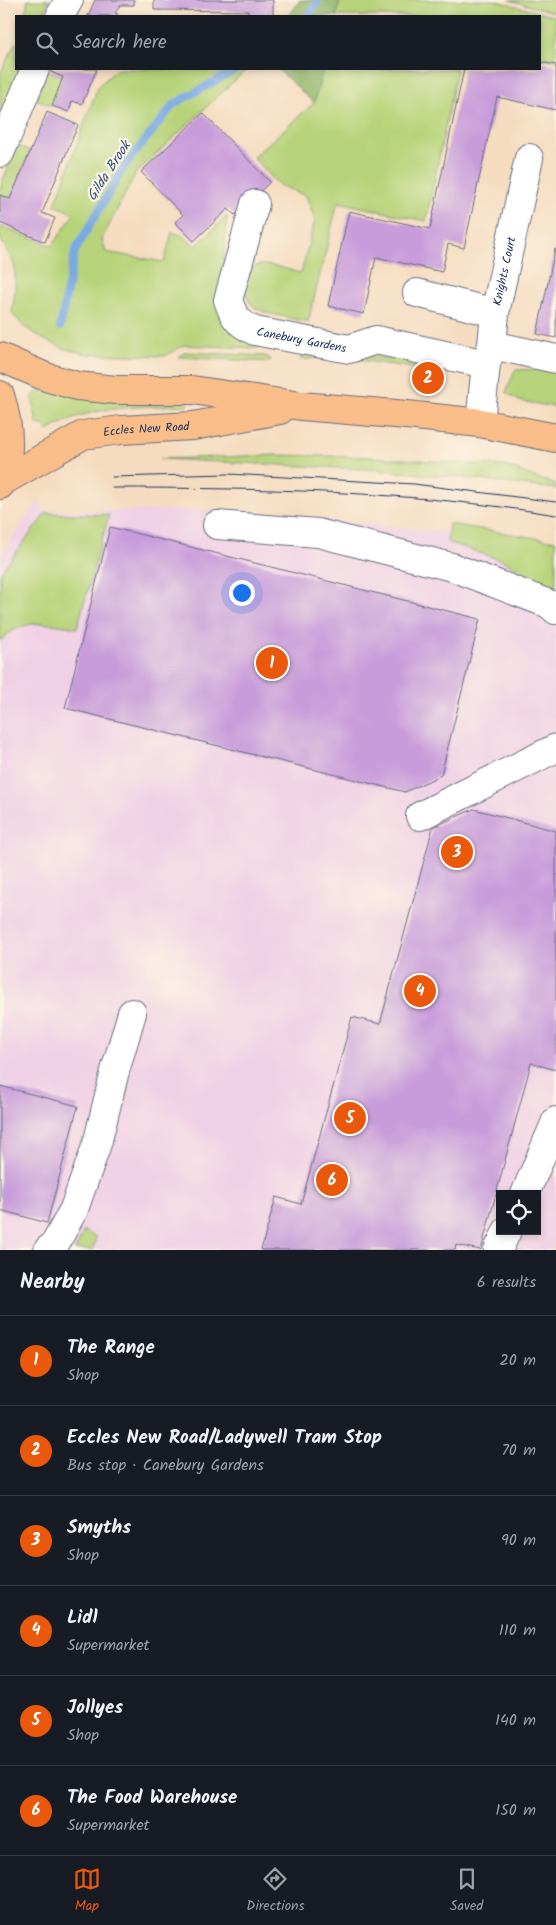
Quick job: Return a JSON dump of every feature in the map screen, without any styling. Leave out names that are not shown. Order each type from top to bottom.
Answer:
[{"type":"main road","name":"Eccles New Road","points":[[0,357],[46,377],[77,386],[116,390],[192,390],[301,406],[480,423],[556,438]]},
{"type":"main road","points":[[0,395],[8,429],[7,458],[1,484]]},
{"type":"main road","name":"Eccles New Road","points":[[1,484],[83,435],[121,430],[193,426],[301,406]]},
{"type":"street","points":[[61,15],[69,0]]},
{"type":"street","points":[[0,154],[34,70]]},
{"type":"street","name":"Knights Court","points":[[480,423],[495,313],[529,158]]},
{"type":"street","name":"Canebury Gardens","points":[[256,204],[228,300],[233,315],[242,325],[255,330],[348,349],[376,340],[489,354],[556,359]]},
{"type":"street","name":"Knights Court","points":[[417,293],[495,313]]},
{"type":"street","points":[[217,525],[318,534],[338,538],[452,567],[549,604],[556,610]]},
{"type":"street","points":[[420,816],[556,748]]},
{"type":"street","points":[[48,1250],[55,1244],[74,1209],[88,1172],[132,1013]]},
{"type":"street","points":[[527,1190],[556,1120]]},
{"type":"street","points":[[498,1250],[505,1235]]},
{"type":"shaded area","points":[[39,500],[44,511],[234,510],[556,544],[556,1242],[551,1250],[0,1250],[0,555]]},
{"type":"green space","points":[[28,0],[49,0],[43,15],[25,15]]},
{"type":"green space","points":[[300,0],[340,0],[336,15],[290,15]]},
{"type":"green space","points":[[340,0],[494,0],[556,17],[556,61],[541,57],[541,15],[336,15]]},
{"type":"green space","points":[[509,0],[556,0],[556,13]]},
{"type":"green space","points":[[15,44],[15,70],[22,70],[0,124],[0,74]]},
{"type":"green space","points":[[47,70],[63,77],[52,106],[36,99]]},
{"type":"green space","points":[[116,70],[246,70],[136,173],[102,239],[106,252],[164,262],[172,232],[181,235],[196,246],[227,216],[220,309],[259,345],[258,348],[184,345],[165,356],[88,354],[68,350],[45,340],[23,326],[12,313],[15,290],[15,266],[0,238],[0,226],[52,246],[74,214],[55,205],[98,86]]},
{"type":"green space","points":[[279,70],[323,70],[314,103]]},
{"type":"green space","points":[[323,70],[457,70],[426,221],[338,202],[308,322],[256,308],[248,298],[245,285],[247,275],[258,266],[275,266],[301,273],[315,220],[306,196],[279,185],[253,157],[314,103]]},
{"type":"green space","points":[[17,145],[30,151],[10,199],[0,195],[0,188]]},
{"type":"green space","points":[[307,349],[390,359],[408,355],[438,364],[433,370],[426,370],[333,356],[300,360]]},
{"type":"green space","points":[[185,352],[265,356],[271,359],[270,362],[178,357]]},
{"type":"green space","points":[[547,369],[556,371],[556,407],[519,401],[506,392],[515,370]]},
{"type":"green space","points":[[51,387],[188,399],[188,405],[99,411],[71,419],[47,431],[43,425],[37,424],[32,395]]},
{"type":"green space","points":[[276,455],[372,457],[505,466],[556,485],[556,489],[457,477],[362,469],[160,459]]},
{"type":"green space","points":[[46,513],[109,515],[77,628],[46,624],[27,625],[9,633],[0,641],[0,573]]},
{"type":"green space","points":[[449,524],[556,541],[556,592],[504,561],[447,542]]},
{"type":"green space","points":[[84,1231],[96,1237],[93,1250],[75,1250]]},
{"type":"building","points":[[95,0],[134,0],[134,5],[120,5],[115,13],[118,15],[88,15]]},
{"type":"building","points":[[154,0],[273,0],[273,15],[248,15],[248,11],[154,10]]},
{"type":"building","points":[[541,62],[556,65],[556,110],[497,97],[464,248],[448,244],[442,272],[376,257],[364,314],[328,306],[349,211],[430,229],[464,70],[541,70]]},
{"type":"building","points":[[52,70],[97,70],[82,104],[72,101],[69,112],[52,106],[63,77],[51,72]]},
{"type":"building","points":[[47,112],[78,125],[42,213],[55,218],[45,242],[0,223],[0,195],[10,199]]},
{"type":"building","points":[[203,113],[270,182],[235,215],[228,209],[194,241],[175,222],[183,215],[141,172]]},
{"type":"building","points":[[556,249],[556,338],[537,334]]},
{"type":"building","points":[[110,527],[480,619],[441,775],[405,792],[65,708]]},
{"type":"building","points":[[474,809],[556,831],[556,1070],[531,1063],[481,1250],[456,1245],[455,1250],[261,1250],[276,1197],[301,1204],[352,1017],[380,1024],[433,827]]},
{"type":"building","points":[[0,1086],[78,1106],[47,1223],[0,1210]]},
{"type":"waterway","name":"Gilda Brook","points":[[309,15],[319,0]]},
{"type":"waterway","name":"Gilda Brook","points":[[60,327],[75,251],[124,167],[174,104],[235,70]]},
{"type":"tram line","points":[[112,477],[228,474],[414,484],[556,502]]},
{"type":"tram line","points":[[112,488],[335,492],[446,501],[556,515]]},
{"type":"place","name":"Eccles New Road/Ladywell Tram Stop","points":[[428,378]]},
{"type":"place","name":"The Range","points":[[272,663]]},
{"type":"place","name":"Smyths","points":[[457,852]]},
{"type":"place","name":"Lidl","points":[[420,991]]},
{"type":"place","name":"Jollyes","points":[[350,1118]]},
{"type":"place","name":"The Food Warehouse","points":[[332,1180]]}]
